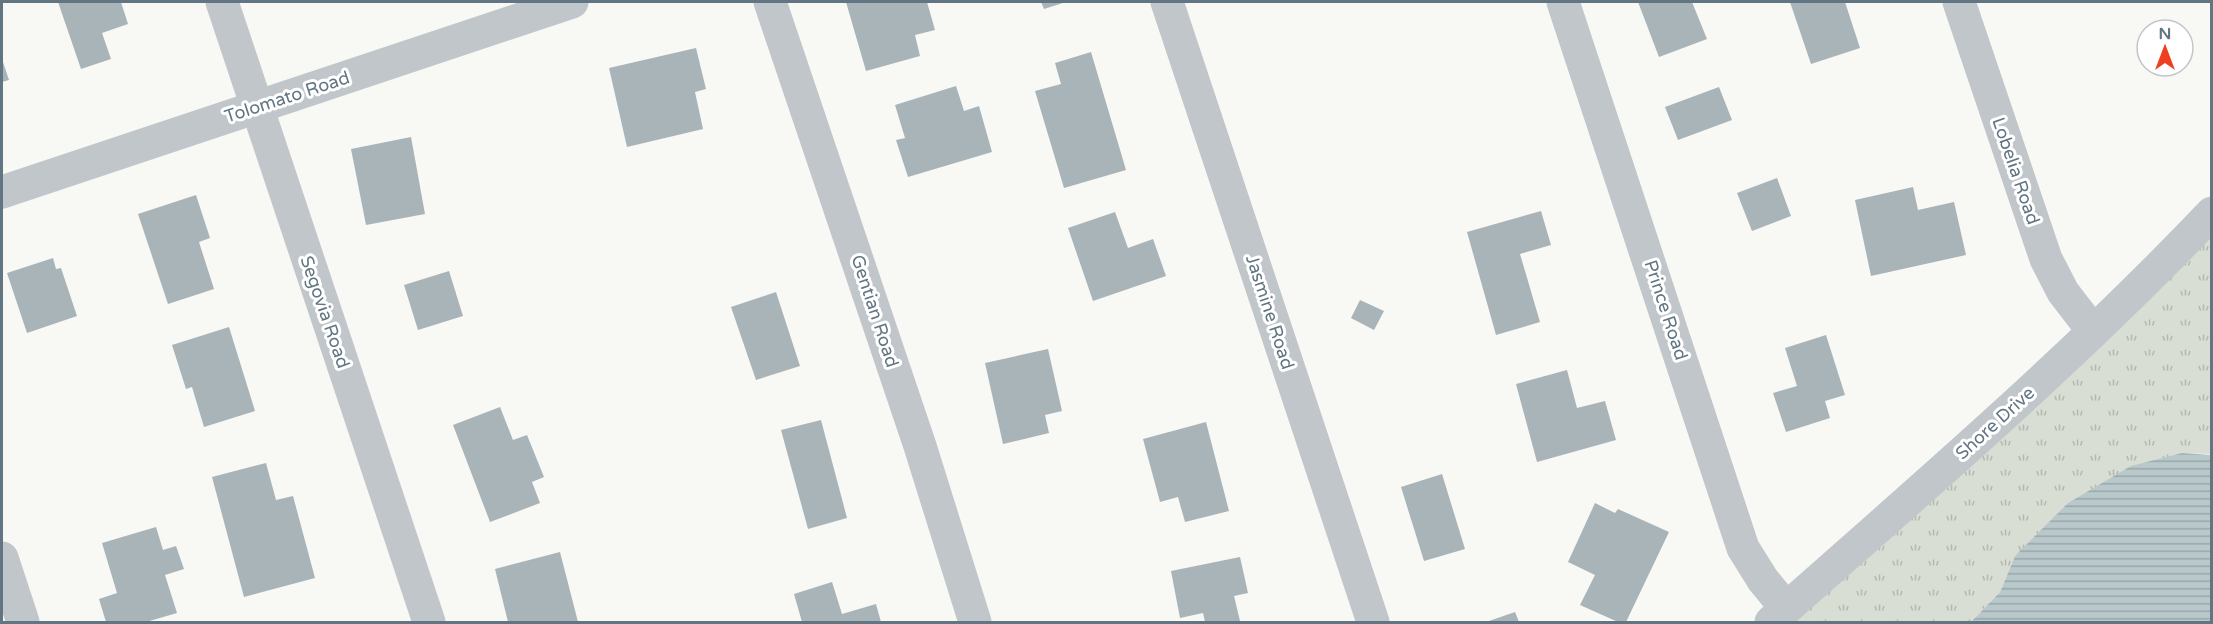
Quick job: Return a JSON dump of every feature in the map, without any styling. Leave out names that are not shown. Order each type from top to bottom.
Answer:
[{"type":"street","name":"Segovia Road","points":[[222,2],[255,107],[429,622]]},
{"type":"street","name":"Tolomato Road","points":[[2,192],[572,2]]},
{"type":"street","name":"Gentian Road","points":[[770,2],[920,446],[975,622]]},
{"type":"street","name":"Jasmine Road","points":[[1167,2],[1373,622]]},
{"type":"street","name":"Prince Road","points":[[1563,2],[1743,548],[1764,580],[1778,615]]},
{"type":"street","name":"Lobelia Road","points":[[1959,2],[2046,259],[2063,292],[2093,331]]},
{"type":"street","name":"Shore Drive","points":[[1778,615],[2000,420],[2211,213]]},
{"type":"street","points":[[2,558],[23,622]]},
{"type":"green space","points":[[2211,217],[2211,454],[2182,453],[2015,556],[2000,592],[1971,622],[1784,622]]},
{"type":"shaded area","points":[[2182,453],[2211,455],[2211,622],[1971,622],[2000,592],[2015,556],[2068,503],[2131,466]]},
{"type":"building","points":[[58,2],[121,2],[128,24],[102,33],[111,59],[81,69]]},
{"type":"building","points":[[846,2],[927,2],[935,30],[915,35],[920,56],[866,71]]},
{"type":"building","points":[[1041,2],[1066,2],[1044,9]]},
{"type":"building","points":[[1638,2],[1692,2],[1707,39],[1659,57]]},
{"type":"building","points":[[1790,2],[1845,2],[1860,48],[1811,64]]},
{"type":"building","points":[[696,48],[706,89],[695,92],[703,129],[627,147],[609,68]]},
{"type":"building","points":[[1091,52],[1126,170],[1064,188],[1035,91],[1061,84],[1055,63]]},
{"type":"building","points":[[2,59],[9,80],[2,82]]},
{"type":"building","points":[[956,86],[964,111],[979,106],[992,152],[908,177],[896,140],[905,138],[895,105]]},
{"type":"building","points":[[1719,87],[1732,120],[1678,140],[1665,107]]},
{"type":"building","points":[[411,137],[425,214],[366,225],[351,149]]},
{"type":"building","points":[[1777,178],[1791,216],[1752,231],[1737,193]]},
{"type":"building","points":[[1913,187],[1918,210],[1954,202],[1966,255],[1871,276],[1855,200]]},
{"type":"building","points":[[196,195],[210,238],[199,242],[214,289],[168,304],[138,214]]},
{"type":"building","points":[[1541,211],[1551,245],[1520,254],[1540,322],[1496,335],[1467,232]]},
{"type":"building","points":[[1115,212],[1128,248],[1153,239],[1166,276],[1093,301],[1068,228]]},
{"type":"building","points":[[53,258],[56,269],[61,268],[77,316],[27,333],[7,273]]},
{"type":"building","points":[[449,271],[463,316],[418,330],[404,285]]},
{"type":"building","points":[[776,292],[800,366],[756,380],[731,307]]},
{"type":"building","points":[[1360,300],[1384,311],[1374,330],[1351,318]]},
{"type":"building","points":[[229,327],[255,411],[204,427],[192,387],[186,389],[172,345]]},
{"type":"building","points":[[1826,335],[1845,395],[1825,401],[1830,418],[1786,432],[1773,393],[1797,386],[1785,348]]},
{"type":"building","points":[[1048,349],[1062,411],[1045,415],[1049,433],[1003,444],[985,363]]},
{"type":"building","points":[[1567,370],[1577,408],[1605,401],[1616,440],[1537,462],[1516,384]]},
{"type":"building","points":[[500,407],[513,440],[527,435],[544,477],[532,482],[540,503],[490,522],[453,425]]},
{"type":"building","points":[[821,420],[847,518],[808,529],[781,430]]},
{"type":"building","points":[[1206,422],[1229,511],[1185,522],[1178,497],[1160,502],[1143,439]]},
{"type":"building","points":[[266,463],[276,500],[293,496],[315,578],[244,597],[212,477]]},
{"type":"building","points":[[1442,474],[1465,549],[1424,561],[1401,487]]},
{"type":"building","points":[[1595,503],[1615,513],[1618,509],[1669,532],[1626,622],[1618,622],[1580,605],[1595,575],[1568,562]]},
{"type":"building","points":[[156,527],[163,550],[176,546],[184,569],[165,575],[177,613],[146,622],[106,622],[99,599],[117,593],[102,543]]},
{"type":"building","points":[[560,552],[578,622],[508,622],[495,569]]},
{"type":"building","points":[[1240,557],[1248,593],[1234,596],[1240,621],[1205,622],[1203,613],[1180,618],[1171,571]]},
{"type":"building","points":[[832,582],[842,614],[876,604],[881,622],[802,622],[794,594]]},
{"type":"building","points":[[1515,612],[1519,622],[1486,622]]}]
